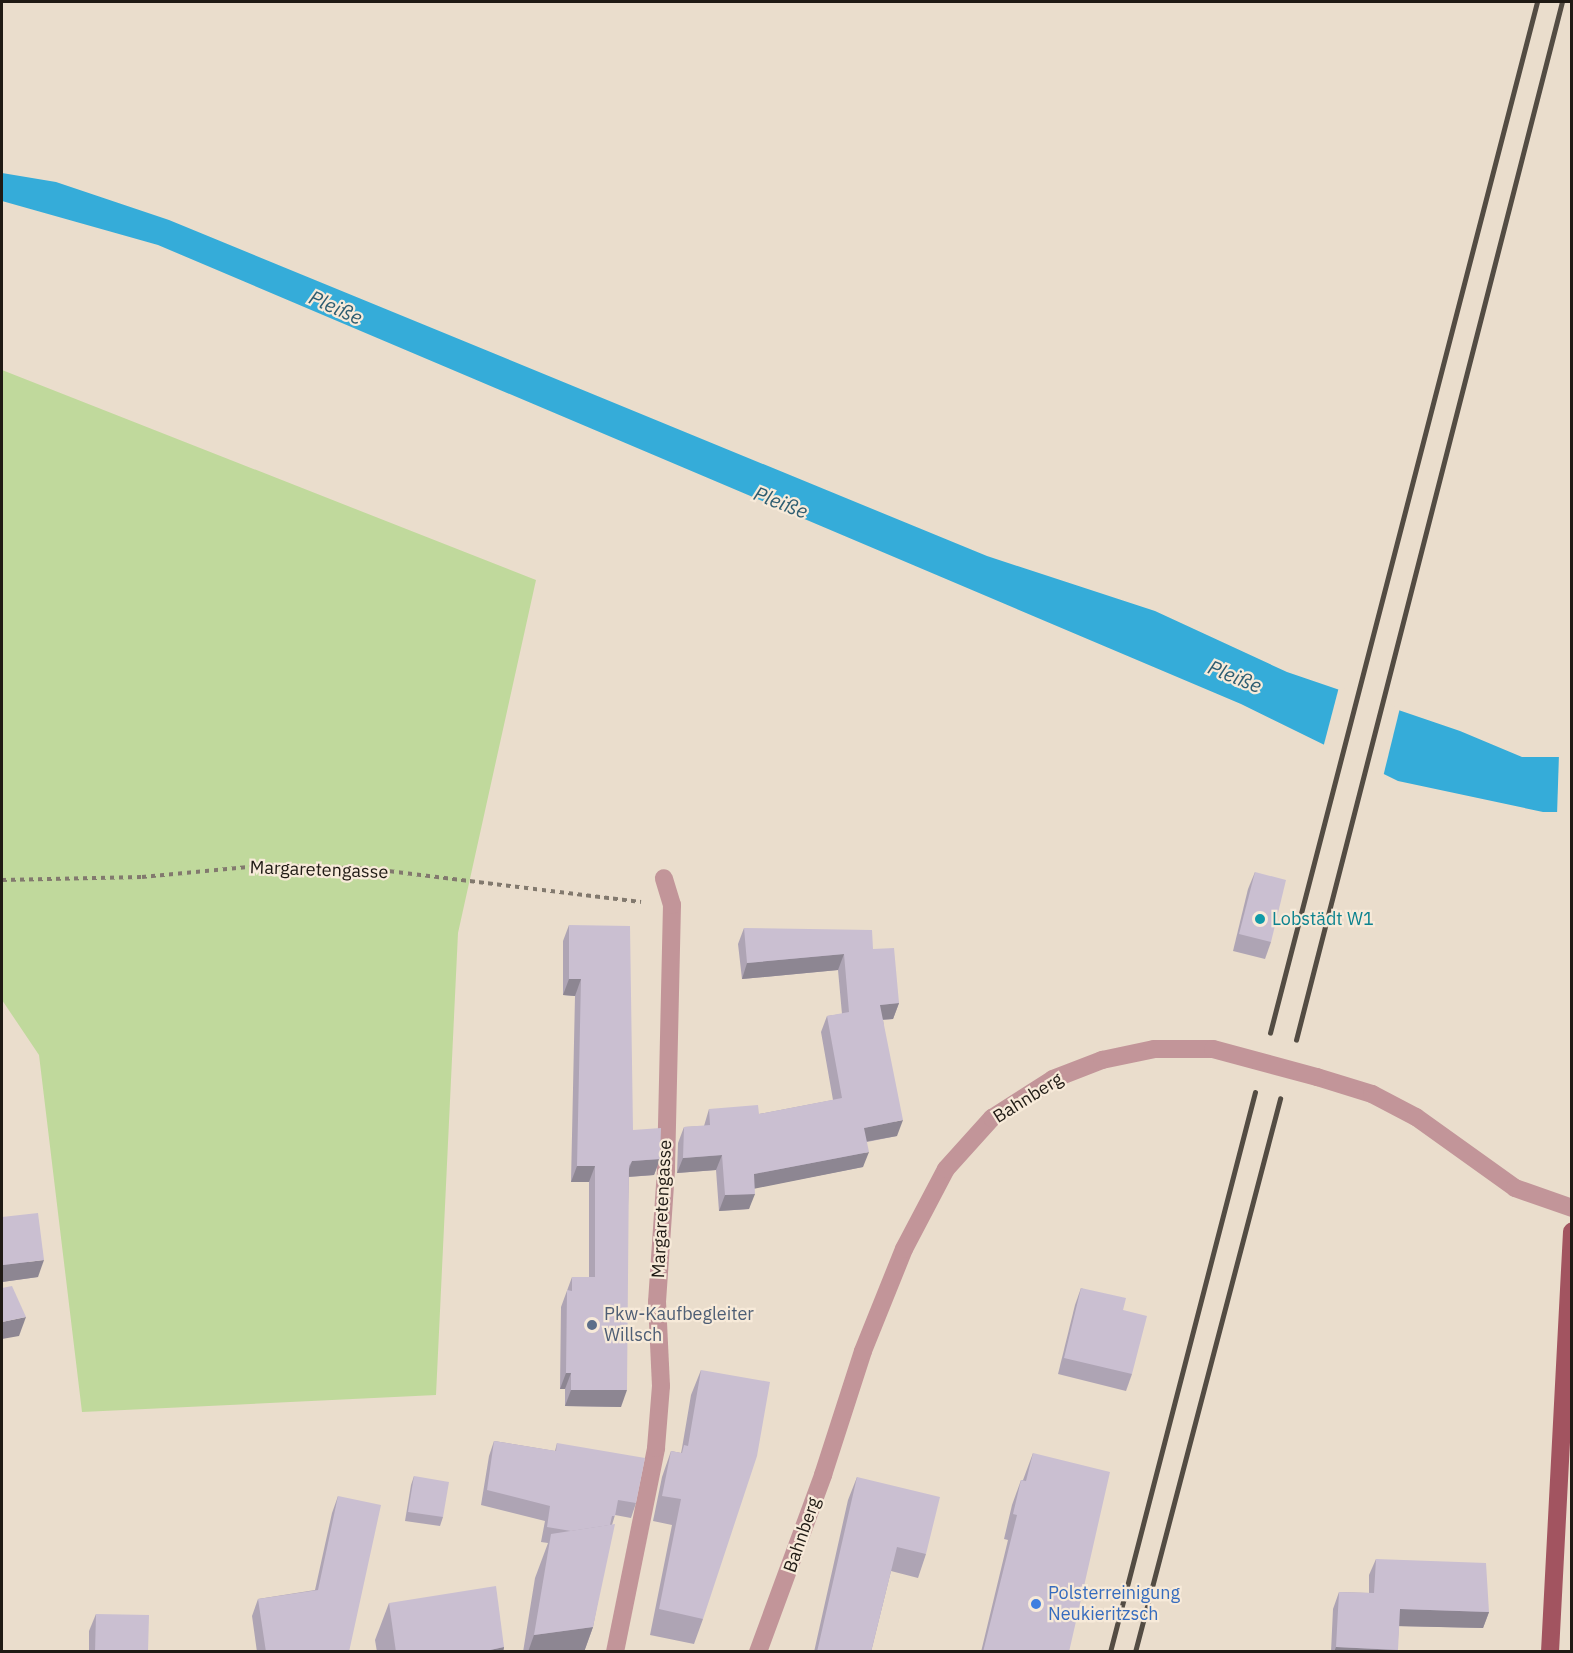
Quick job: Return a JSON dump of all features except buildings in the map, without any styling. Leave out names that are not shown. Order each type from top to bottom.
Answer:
[{"type":"main road","points":[[1550,1652],[1572,1232]]},
{"type":"street","name":"Margaretengasse","points":[[615,1652],[656,1448],[662,1386],[657,1302],[666,1169],[672,905],[664,878]]},
{"type":"street","name":"Bahnberg","points":[[758,1652],[816,1497],[863,1351],[904,1249],[946,1169],[992,1118],[1053,1079],[1102,1060],[1154,1050],[1213,1050],[1372,1094],[1416,1118],[1515,1188],[1572,1208]]},
{"type":"path","name":"Margaretengasse","points":[[2,880],[142,877],[270,865],[372,869],[672,905]]},
{"type":"green space","points":[[2,370],[536,580],[458,933],[436,1395],[82,1412],[39,1055],[2,1000]]},
{"type":"water","name":"Pleiße","points":[[2,173],[56,182],[169,220],[987,556],[1155,611],[1287,672],[1460,731],[1522,757],[1571,757],[1571,812],[1543,812],[1398,781],[1241,704],[158,245],[2,201]]},
{"type":"pier","points":[[1339,687],[1400,708],[1383,777],[1323,748]]},
{"type":"pier","points":[[1559,754],[1572,754],[1572,815],[1557,815]]},
{"type":"railway","points":[[1270,1033],[1537,2]]},
{"type":"railway","points":[[1296,1040],[1562,2]]},
{"type":"railway","points":[[1110,1652],[1255,1092]]},
{"type":"railway","points":[[1135,1652],[1280,1099]]},
{"type":"place","name":"Lobstädt W1","points":[[1260,919]]},
{"type":"place","name":"Pkw-Kaufbegleiter Willsch","points":[[592,1325]]},
{"type":"place","name":"Polsterreinigung Neukieritzsch","points":[[1036,1604]]}]
